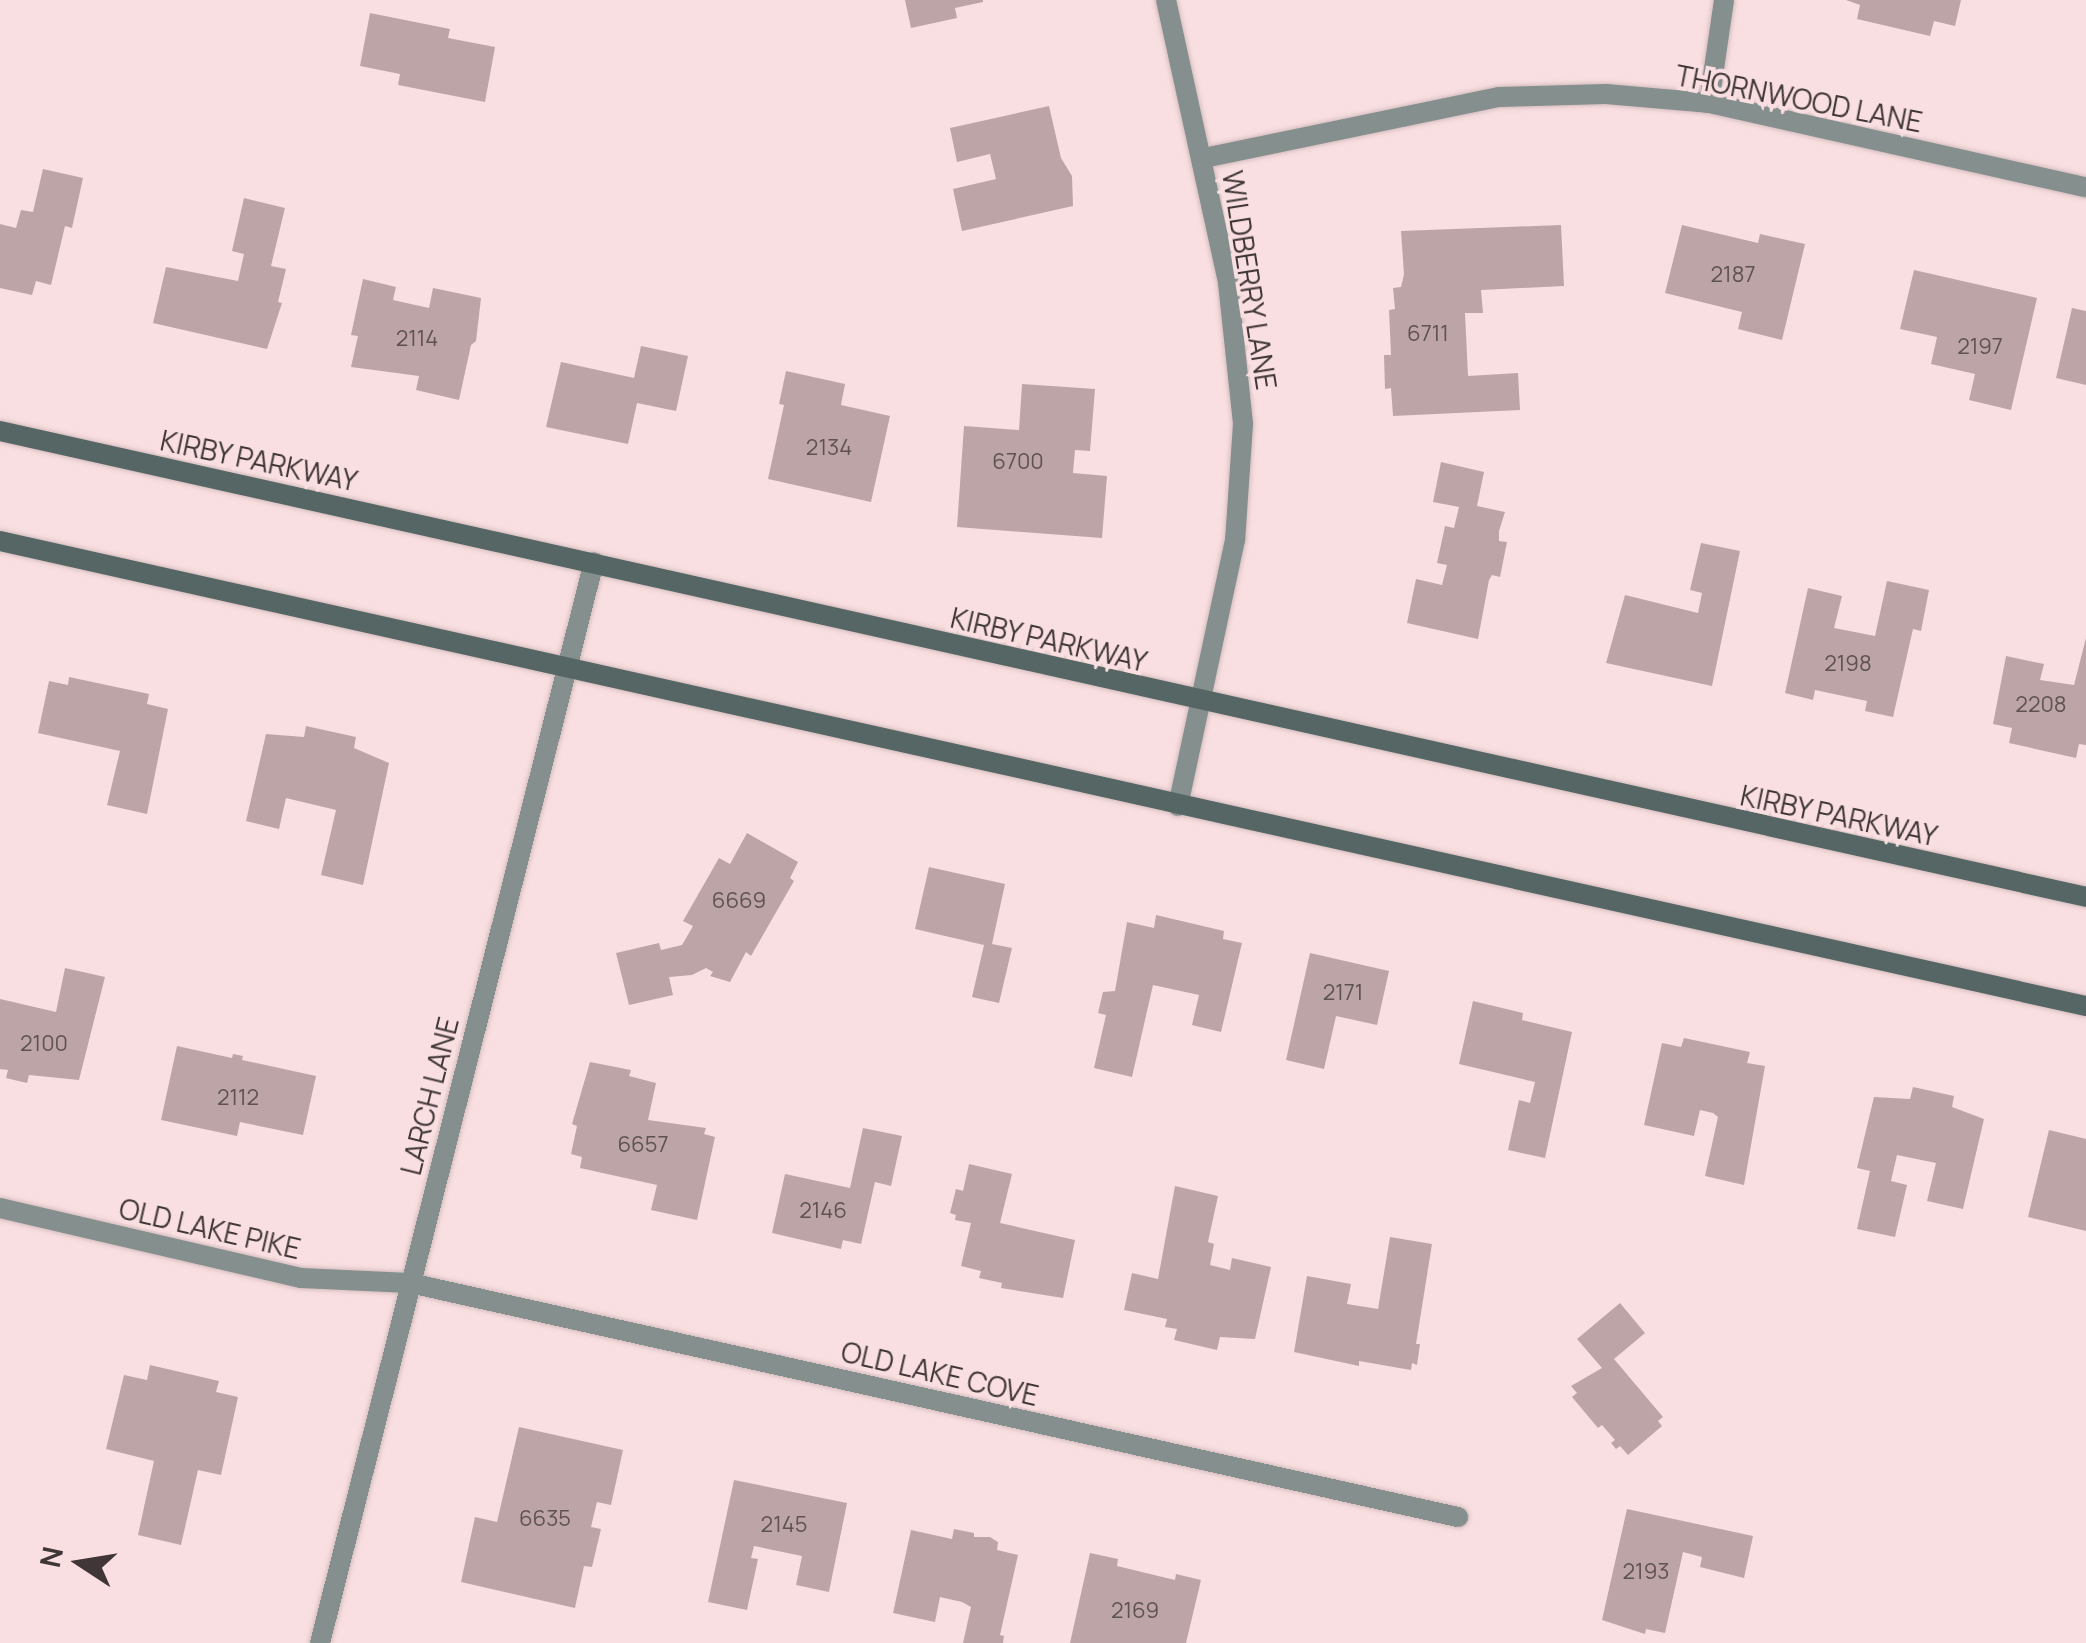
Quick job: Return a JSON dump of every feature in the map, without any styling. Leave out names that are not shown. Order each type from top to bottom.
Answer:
[{"type":"main road","name":"KIRBY PARKWAY","points":[[0,431],[2086,897]]},
{"type":"main road","points":[[0,541],[2086,1006]]},
{"type":"street","name":"WILDBERRY LANE","points":[[1166,0],[1204,158],[1228,283],[1243,424],[1235,540],[1178,806]]},
{"type":"street","points":[[1709,102],[1724,0]]},
{"type":"street","name":"THORNWOOD LANE","points":[[1204,158],[1500,98],[1606,94],[1709,102],[2086,187]]},
{"type":"street","name":"LARCH LANE","points":[[320,1643],[594,562]]},
{"type":"street","name":"OLD LAKE PIKE","points":[[0,1208],[301,1278],[410,1282]]},
{"type":"street","name":"OLD LAKE COVE","points":[[410,1282],[1458,1516]]},
{"type":"building","points":[[905,0],[983,2],[955,8],[957,18],[911,28]]},
{"type":"building","points":[[1846,0],[1961,0],[1955,26],[1934,21],[1930,36],[1857,19],[1860,5]]},
{"type":"building","points":[[370,13],[450,29],[448,38],[495,47],[485,102],[398,85],[400,74],[360,66]]},
{"type":"building","points":[[1049,106],[1061,158],[1072,176],[1073,206],[962,231],[953,189],[996,179],[990,154],[957,162],[950,128]]},
{"type":"building","points":[[43,169],[83,178],[72,228],[65,226],[51,285],[36,281],[32,295],[0,288],[0,224],[16,228],[21,210],[33,212]]},
{"type":"building","points":[[244,198],[285,208],[271,266],[286,269],[278,302],[282,303],[267,349],[153,323],[166,267],[238,281],[244,254],[232,251]]},
{"type":"building","points":[[1561,225],[1564,286],[1481,290],[1483,313],[1465,313],[1468,376],[1518,373],[1520,410],[1393,416],[1391,388],[1385,389],[1384,355],[1391,355],[1389,310],[1395,309],[1393,288],[1401,287],[1404,274],[1401,231]]},
{"type":"building","points":[[1682,225],[1758,243],[1760,234],[1805,244],[1782,340],[1738,329],[1742,312],[1665,293]]},
{"type":"building","points":[[1914,270],[2037,298],[2011,410],[1969,400],[1975,374],[1931,364],[1937,337],[1900,329]]},
{"type":"building","points":[[363,279],[396,287],[393,300],[429,308],[433,288],[481,298],[476,341],[471,345],[459,400],[416,390],[419,376],[351,367],[358,336],[351,335]]},
{"type":"building","points":[[2072,308],[2086,311],[2086,385],[2056,378]]},
{"type":"building","points":[[641,346],[688,356],[676,411],[637,403],[628,444],[546,427],[561,362],[634,378]]},
{"type":"building","points":[[786,371],[845,384],[841,405],[890,416],[871,502],[768,479],[784,405],[779,404]]},
{"type":"building","points":[[1022,384],[1095,389],[1090,451],[1075,450],[1073,473],[1107,476],[1102,538],[957,527],[964,426],[1019,430]]},
{"type":"building","points":[[1441,462],[1484,472],[1477,506],[1505,512],[1499,531],[1499,541],[1507,542],[1500,577],[1492,575],[1489,580],[1478,639],[1407,623],[1416,579],[1442,585],[1447,565],[1437,563],[1445,526],[1454,528],[1459,507],[1433,502]]},
{"type":"building","points":[[1701,543],[1740,551],[1712,686],[1606,663],[1625,595],[1698,613],[1702,593],[1690,590]]},
{"type":"building","points":[[1887,581],[1929,590],[1921,631],[1913,629],[1893,717],[1865,711],[1867,701],[1815,690],[1813,700],[1785,693],[1808,588],[1842,596],[1834,628],[1875,636]]},
{"type":"building","points":[[2086,638],[2086,745],[2079,744],[2076,758],[2009,743],[2012,728],[1993,724],[2006,656],[2044,664],[2040,680],[2074,685]]},
{"type":"building","points":[[69,677],[149,694],[147,704],[168,709],[147,814],[107,805],[120,751],[38,733],[49,681],[68,685]]},
{"type":"building","points":[[306,726],[356,737],[354,748],[389,763],[363,885],[321,875],[336,810],[286,798],[279,829],[246,821],[266,734],[304,737]]},
{"type":"building","points":[[747,833],[798,862],[790,878],[794,881],[751,956],[746,952],[730,982],[710,976],[713,972],[706,968],[692,975],[669,977],[673,995],[629,1005],[616,953],[659,943],[661,950],[682,945],[693,926],[683,921],[719,858],[730,864]]},
{"type":"building","points":[[929,867],[1005,884],[992,944],[1012,948],[999,1003],[972,997],[984,945],[915,929]]},
{"type":"building","points":[[1156,915],[1224,931],[1223,939],[1242,943],[1221,1032],[1192,1025],[1199,995],[1153,985],[1132,1077],[1094,1068],[1106,1015],[1098,1013],[1103,992],[1115,991],[1127,922],[1154,928]]},
{"type":"building","points":[[1310,953],[1389,971],[1377,1025],[1336,1016],[1324,1069],[1286,1060]]},
{"type":"building","points":[[65,968],[105,977],[79,1080],[29,1075],[27,1083],[6,1078],[8,1070],[0,1069],[0,999],[56,1012]]},
{"type":"building","points":[[1473,1001],[1523,1013],[1522,1020],[1572,1032],[1545,1158],[1508,1150],[1519,1100],[1530,1103],[1535,1082],[1459,1064]]},
{"type":"building","points":[[1684,1038],[1750,1052],[1747,1063],[1765,1066],[1744,1185],[1705,1176],[1718,1117],[1713,1113],[1700,1110],[1694,1136],[1644,1125],[1662,1043],[1681,1047]]},
{"type":"building","points":[[177,1046],[232,1058],[233,1054],[243,1056],[242,1060],[316,1076],[303,1135],[240,1122],[237,1136],[161,1120]]},
{"type":"building","points":[[590,1062],[631,1070],[629,1076],[656,1083],[648,1120],[706,1128],[704,1134],[715,1137],[697,1220],[651,1210],[657,1185],[580,1168],[582,1157],[571,1154],[577,1126],[572,1124]]},
{"type":"building","points":[[1913,1087],[1954,1096],[1952,1107],[1984,1119],[1963,1209],[1927,1201],[1936,1163],[1897,1155],[1891,1181],[1907,1185],[1895,1237],[1857,1229],[1870,1171],[1857,1168],[1874,1097],[1910,1099]]},
{"type":"building","points":[[863,1128],[902,1136],[891,1186],[875,1182],[861,1244],[843,1240],[841,1249],[772,1233],[785,1174],[850,1188]]},
{"type":"building","points":[[2049,1130],[2086,1139],[2086,1231],[2028,1217]]},
{"type":"building","points":[[969,1164],[1012,1174],[1000,1223],[1075,1240],[1063,1298],[1001,1288],[1002,1283],[979,1278],[981,1271],[961,1266],[971,1223],[955,1220],[956,1215],[950,1213],[956,1189],[963,1191]]},
{"type":"building","points":[[1175,1186],[1218,1196],[1208,1242],[1214,1244],[1210,1265],[1230,1270],[1232,1258],[1271,1267],[1255,1339],[1220,1337],[1217,1350],[1174,1340],[1177,1329],[1165,1327],[1167,1319],[1124,1310],[1132,1273],[1158,1279]]},
{"type":"building","points":[[1390,1237],[1432,1244],[1416,1344],[1420,1344],[1417,1365],[1412,1363],[1411,1370],[1359,1361],[1359,1366],[1294,1352],[1307,1276],[1351,1284],[1347,1304],[1378,1309]]},
{"type":"building","points":[[1620,1303],[1645,1333],[1614,1359],[1663,1417],[1658,1421],[1662,1426],[1628,1455],[1620,1446],[1616,1449],[1611,1443],[1615,1440],[1602,1425],[1598,1428],[1572,1397],[1577,1393],[1571,1386],[1602,1368],[1577,1339]]},
{"type":"building","points":[[150,1365],[219,1381],[216,1392],[238,1397],[221,1475],[198,1470],[181,1545],[138,1535],[154,1461],[106,1449],[124,1375],[147,1380]]},
{"type":"building","points":[[519,1427],[623,1450],[611,1505],[597,1502],[591,1527],[601,1529],[592,1567],[584,1566],[575,1608],[461,1582],[475,1517],[497,1522]]},
{"type":"building","points":[[734,1480],[847,1503],[829,1592],[796,1585],[802,1556],[754,1546],[751,1558],[758,1559],[747,1610],[708,1602]]},
{"type":"building","points":[[1627,1509],[1753,1536],[1744,1578],[1700,1567],[1702,1557],[1683,1552],[1665,1633],[1646,1629],[1645,1634],[1602,1620]]},
{"type":"building","points":[[954,1529],[974,1533],[974,1537],[990,1537],[998,1542],[997,1550],[1018,1555],[1000,1635],[1004,1636],[1003,1643],[963,1643],[971,1607],[962,1602],[940,1597],[935,1622],[893,1613],[911,1530],[952,1539]]},
{"type":"building","points":[[1090,1553],[1118,1559],[1117,1566],[1175,1580],[1176,1574],[1201,1580],[1186,1643],[1070,1643]]}]
